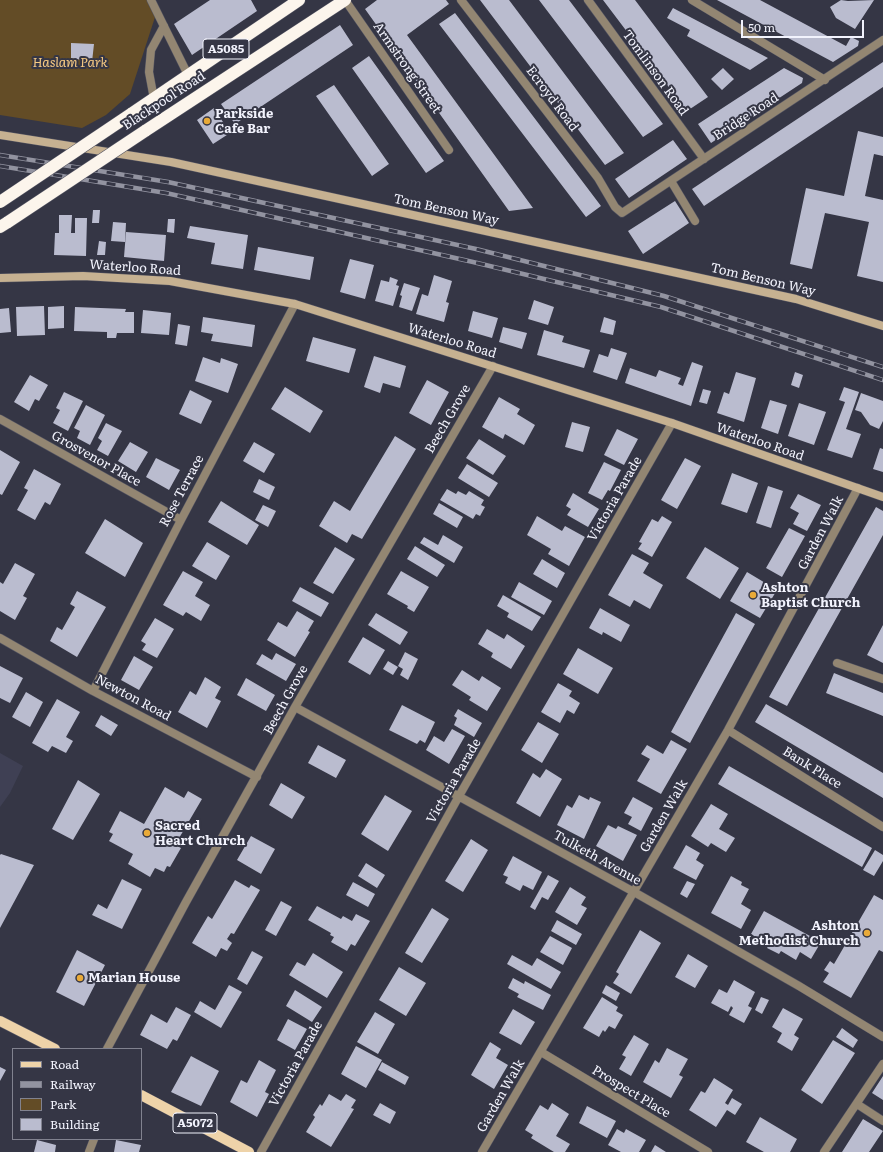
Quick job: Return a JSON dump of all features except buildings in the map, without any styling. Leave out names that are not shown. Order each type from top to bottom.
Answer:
[{"type":"highway","name":"Blackpool Road","points":[[0,202],[299,0]]},
{"type":"highway","name":"Blackpool Road","points":[[4,225],[345,0]]},
{"type":"main road","points":[[0,1021],[52,1048]]},
{"type":"main road","name":"A5072","points":[[142,1096],[249,1152]]},
{"type":"street","points":[[151,0],[188,75]]},
{"type":"street","name":"Armstrong Street","points":[[345,0],[449,150]]},
{"type":"street","name":"Ecroyd Road","points":[[461,0],[598,178],[615,207],[622,213]]},
{"type":"street","name":"Tomlinson Road","points":[[588,0],[704,159]]},
{"type":"street","points":[[692,0],[825,80]]},
{"type":"street","points":[[154,99],[150,72],[151,50],[164,26]]},
{"type":"street","name":"Bridge Road","points":[[622,213],[825,80],[883,40]]},
{"type":"street","name":"Tom Benson Way","points":[[0,135],[171,162],[796,299],[883,326]]},
{"type":"street","points":[[671,181],[695,221]]},
{"type":"street","name":"Waterloo Road","points":[[0,278],[83,276],[170,281],[295,304],[672,424],[883,497]]},
{"type":"street","name":"Rose Terrace","points":[[93,691],[295,304]]},
{"type":"street","name":"Beech Grove","points":[[108,1048],[186,902],[295,707],[493,366]]},
{"type":"street","name":"Grosvenor Place","points":[[0,419],[181,520]]},
{"type":"street","name":"Victoria Parade","points":[[261,1152],[459,796],[672,424]]},
{"type":"street","name":"Garden Walk","points":[[482,1152],[728,730],[858,488]]},
{"type":"street","name":"Newton Road","points":[[0,638],[93,691],[257,777]]},
{"type":"street","points":[[837,663],[883,679]]},
{"type":"street","name":"Tulketh Avenue","points":[[295,707],[634,892],[799,986],[883,1037]]},
{"type":"street","name":"Bank Place","points":[[728,730],[883,828]]},
{"type":"street","name":"Prospect Place","points":[[540,1052],[708,1152]]},
{"type":"street","points":[[824,1152],[883,1064]]},
{"type":"street","points":[[857,1104],[883,1120]]},
{"type":"street","points":[[89,1152],[94,1140]]},
{"type":"shaded area","points":[[0,753],[23,766],[10,793],[0,807]]},
{"type":"green space","name":"Haslam Park","points":[[0,0],[151,0],[157,11],[130,94],[106,115],[82,128],[0,115]]},
{"type":"railway","points":[[0,155],[168,182],[476,249],[664,296],[883,367]]},
{"type":"railway","points":[[0,166],[166,193],[473,262],[661,307],[883,380]]},
{"type":"place","name":"Parkside Cafe Bar","points":[[207,121]]},
{"type":"place","name":"Ashton Baptist Church","points":[[753,595]]},
{"type":"place","name":"Sacred Heart Church","points":[[147,833]]},
{"type":"place","name":"Ashton Methodist Church","points":[[867,933]]},
{"type":"place","name":"Marian House","points":[[80,978]]}]
